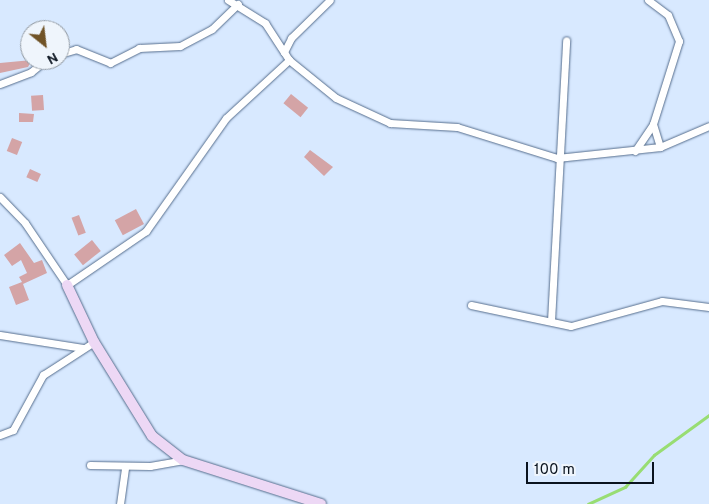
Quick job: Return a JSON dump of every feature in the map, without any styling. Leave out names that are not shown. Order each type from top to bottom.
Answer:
[{"type":"street","points":[[228,0],[238,4],[265,23],[289,60],[336,98],[390,123],[457,127],[557,158],[660,147],[709,126]]},
{"type":"street","points":[[284,52],[306,20],[330,0]]},
{"type":"street","points":[[635,151],[652,124],[679,41],[668,15],[648,0]]},
{"type":"street","points":[[70,51],[76,49],[110,64],[139,48],[180,46],[220,24],[238,4]]},
{"type":"street","points":[[551,321],[557,158],[566,40]]},
{"type":"street","points":[[67,284],[146,231],[226,118],[289,60]]},
{"type":"street","points":[[0,84],[34,70]]},
{"type":"street","points":[[652,124],[660,147]]},
{"type":"street","points":[[0,197],[24,223],[67,284],[94,342],[152,436],[183,460],[321,504]]},
{"type":"street","points":[[471,305],[571,326],[594,322],[662,302],[709,307]]},
{"type":"street","points":[[0,335],[83,348]]},
{"type":"street","points":[[0,434],[13,430],[43,375],[94,342]]},
{"type":"street","points":[[90,465],[125,467],[183,460]]},
{"type":"street","points":[[120,504],[125,467]]},
{"type":"building","points":[[20,61],[20,69],[0,73],[0,63]]},
{"type":"building","points":[[291,94],[308,108],[301,117],[283,103]]},
{"type":"building","points":[[43,95],[44,110],[32,111],[31,96]]},
{"type":"building","points":[[19,113],[34,114],[33,122],[19,122]]},
{"type":"building","points":[[12,138],[22,142],[17,155],[7,151]]},
{"type":"building","points":[[310,150],[333,167],[324,176],[304,157]]},
{"type":"building","points":[[30,169],[41,174],[37,182],[26,177]]},
{"type":"building","points":[[136,209],[144,224],[123,235],[115,220]]},
{"type":"building","points":[[79,215],[86,233],[78,236],[72,218]]},
{"type":"building","points":[[92,240],[101,251],[83,265],[74,254]]},
{"type":"building","points":[[20,243],[34,263],[42,260],[47,273],[23,284],[29,300],[16,305],[9,287],[22,282],[19,277],[27,273],[21,260],[12,266],[4,255]]},
{"type":"waterway","points":[[588,504],[625,487],[654,455],[709,415]]}]
